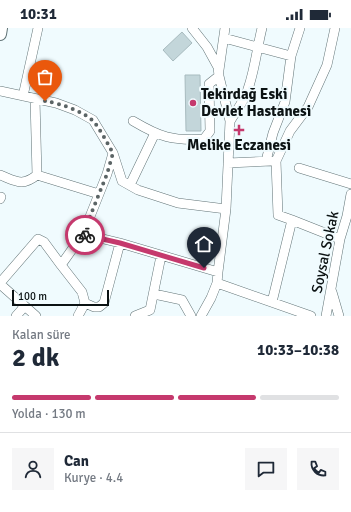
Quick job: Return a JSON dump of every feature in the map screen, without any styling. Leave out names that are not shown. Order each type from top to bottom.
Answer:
[{"type":"main road","points":[[0,34],[1,28]]},
{"type":"street","points":[[22,96],[38,28]]},
{"type":"street","points":[[192,28],[207,47],[218,67],[230,121],[226,209],[217,283],[201,316]]},
{"type":"street","points":[[133,121],[155,133],[170,138],[191,140],[204,139],[210,130],[209,84],[219,73],[225,28]]},
{"type":"street","points":[[230,121],[248,90],[255,65],[257,47],[262,28]]},
{"type":"street","points":[[266,161],[273,133],[285,102],[291,56],[300,28]]},
{"type":"street","points":[[334,28],[328,65],[308,107],[290,131],[276,161],[278,215],[340,239]]},
{"type":"street","points":[[224,38],[291,56]]},
{"type":"street","points":[[0,91],[56,103],[75,110],[93,120],[113,153],[126,183]]},
{"type":"street","points":[[35,99],[37,175]]},
{"type":"street","points":[[126,183],[155,133]]},
{"type":"street","points":[[61,265],[83,234],[107,174],[113,153]]},
{"type":"street","points":[[228,163],[276,161]]},
{"type":"street","points":[[299,168],[351,184]]},
{"type":"street","points":[[107,174],[138,190],[178,203],[226,209]]},
{"type":"street","points":[[0,175],[21,182],[29,181],[37,175]]},
{"type":"street","points":[[37,175],[99,194]]},
{"type":"street","name":"Soysal Sokak","points":[[326,316],[340,239],[347,216],[351,194]]},
{"type":"street","points":[[272,302],[292,220]]},
{"type":"street","points":[[83,234],[120,243],[218,272]]},
{"type":"street","points":[[36,316],[24,307],[0,284],[38,239],[44,242],[82,292],[84,303],[78,316]]},
{"type":"street","points":[[84,303],[94,307],[99,307],[104,303],[120,243]]},
{"type":"street","points":[[135,316],[150,310],[161,256]]},
{"type":"street","points":[[217,283],[272,302],[292,313],[311,316]]},
{"type":"street","points":[[331,290],[339,316]]},
{"type":"street","points":[[154,294],[182,300],[191,316]]},
{"type":"street","points":[[16,316],[24,307]]},
{"type":"building","points":[[182,32],[192,43],[173,61],[163,50]]},
{"type":"building","name":"Tekirdağ Eski Devlet Hastanesi","points":[[185,75],[200,75],[201,131],[186,131]]},
{"type":"way so far","points":[[45,101],[56,103],[75,110],[93,120],[113,153],[107,174],[83,234],[85,235]]},
{"type":"place","name":"Tekirdağ Eski Devlet Hastanesi","points":[[193,103]]},
{"type":"place","name":"Melike Eczanesi","points":[[239,130]]},
{"type":"route","points":[[85,235],[120,243],[204,268]]}]
